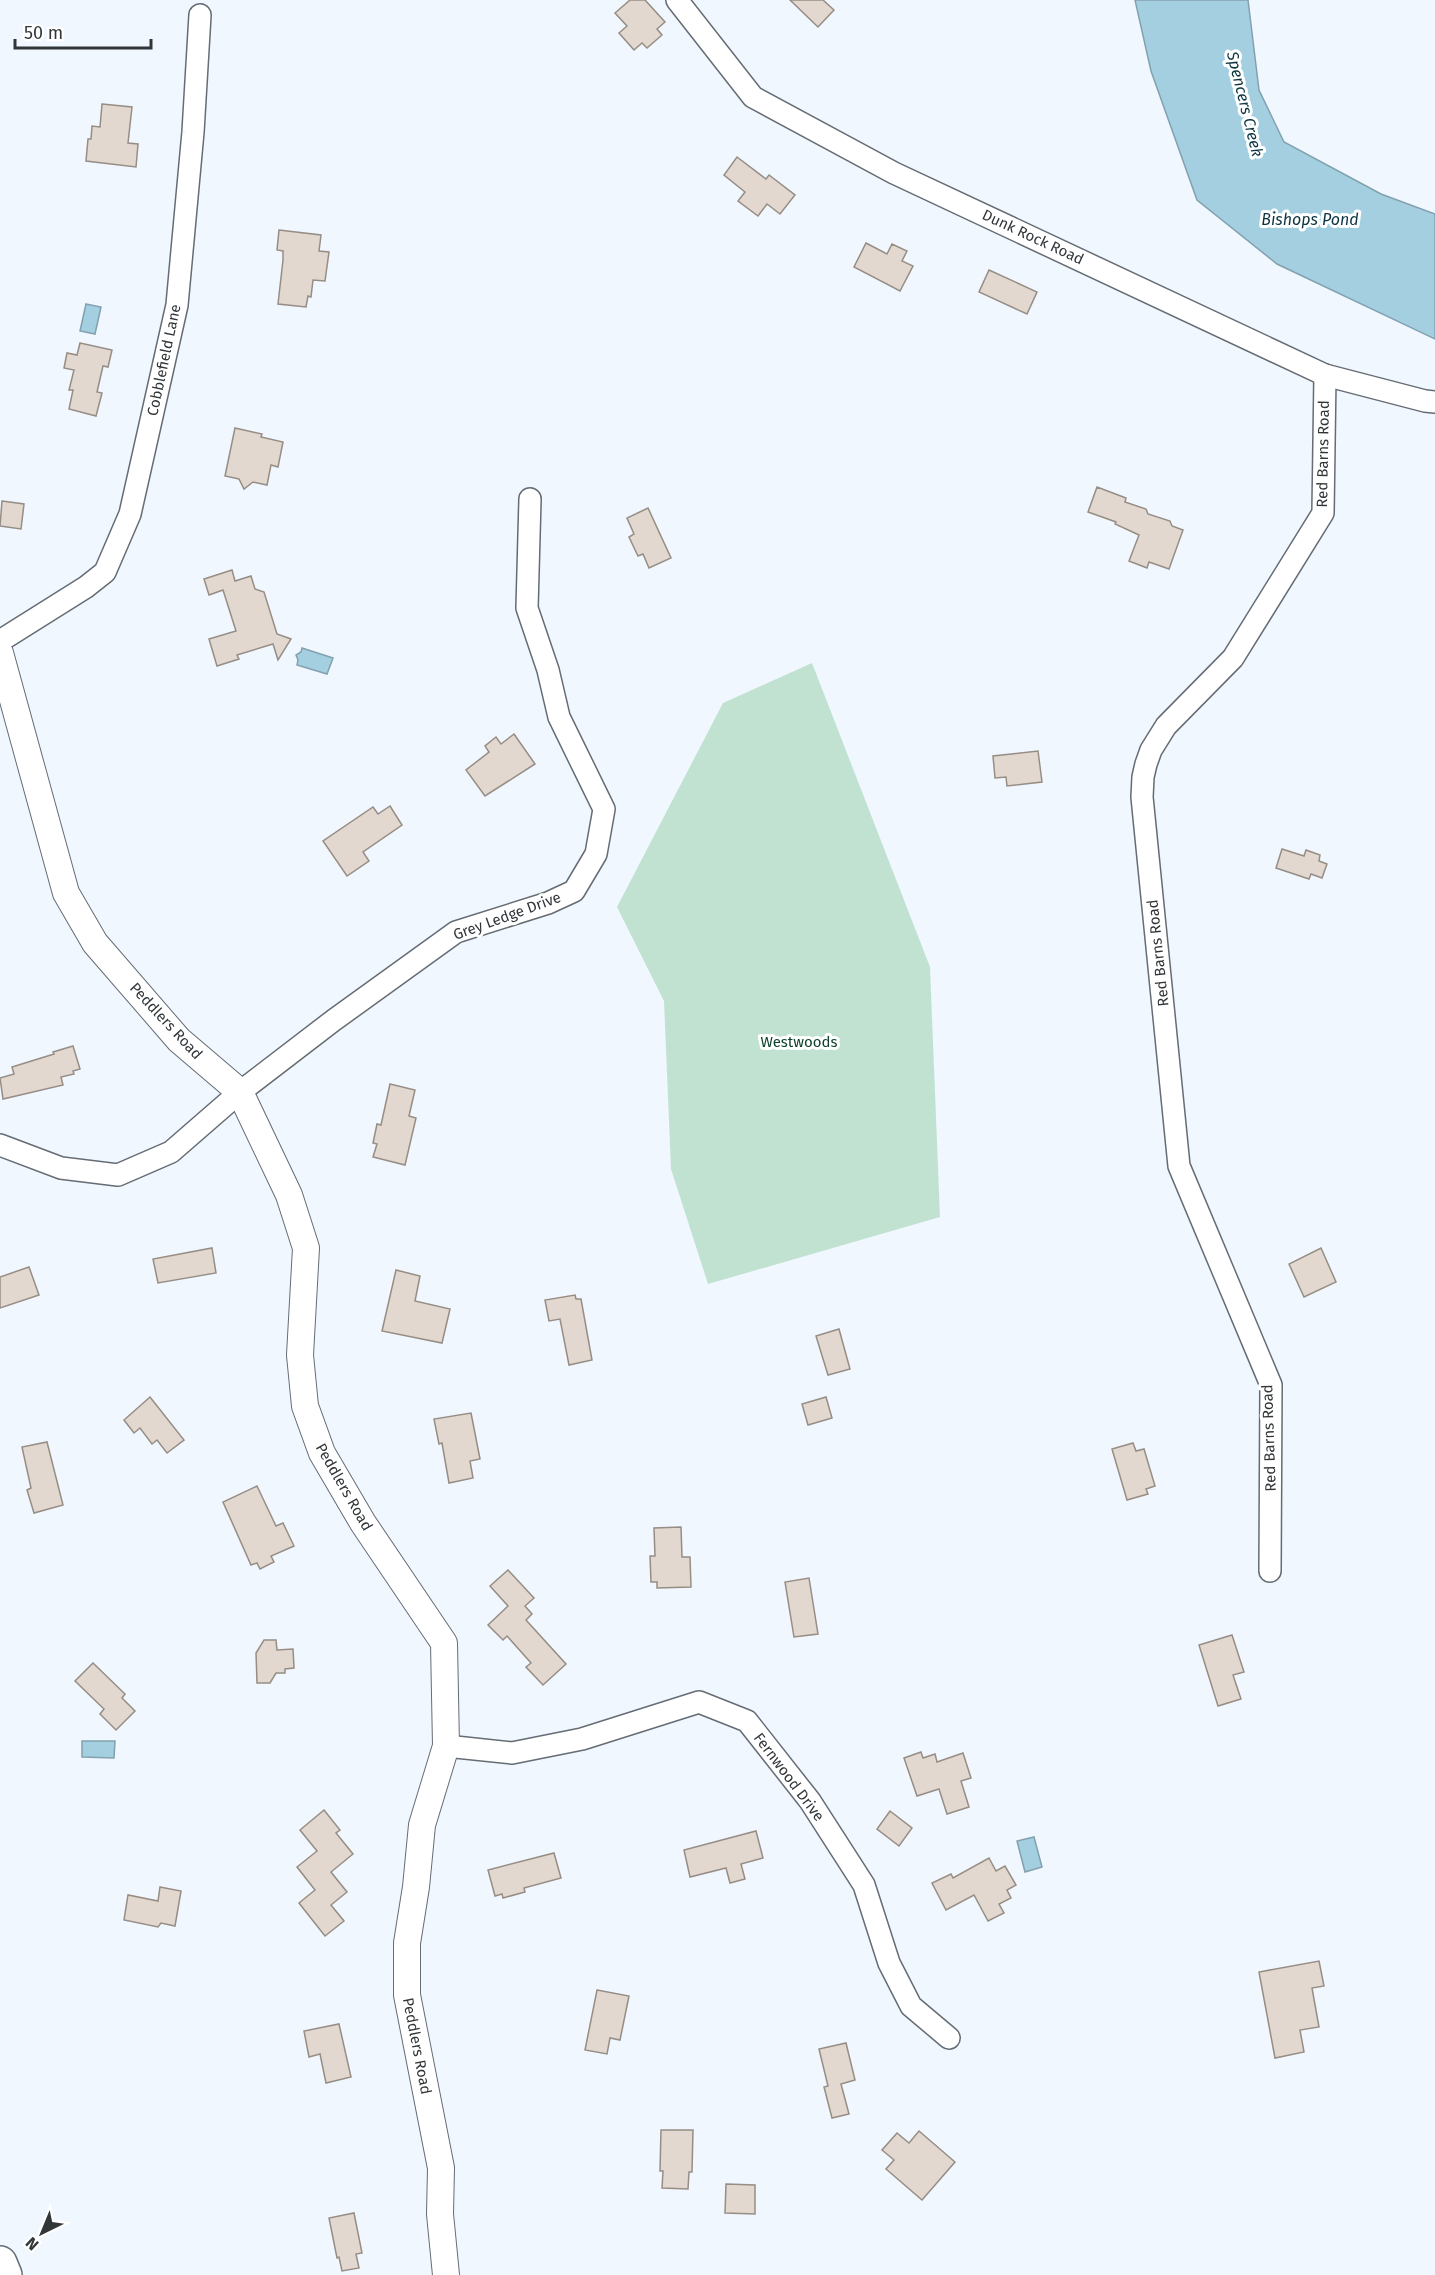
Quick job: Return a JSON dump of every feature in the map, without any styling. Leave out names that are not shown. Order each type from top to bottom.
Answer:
[{"type":"highway","points":[[0,2263],[5,2275]]},
{"type":"street","name":"Dunk Rock Road","points":[[677,0],[753,97],[894,173],[1325,375],[1435,402]]},
{"type":"street","name":"Cobblefield Lane","points":[[0,641],[86,587],[105,572],[129,514],[177,305],[193,132],[200,15]]},
{"type":"street","name":"Red Barns Road","points":[[1270,1571],[1271,1385],[1179,1166],[1142,797],[1143,777],[1151,750],[1166,726],[1233,658],[1323,513],[1325,375]]},
{"type":"street","name":"Grey Ledge Drive","points":[[0,1145],[61,1168],[118,1175],[171,1152],[240,1092],[334,1020],[456,932],[548,903],[574,891],[596,854],[604,809],[559,717],[548,670],[527,608],[530,499]]},
{"type":"street","name":"Peddlers Road","points":[[0,653],[66,892],[95,943],[180,1040],[240,1092],[290,1196],[306,1248],[300,1355],[305,1407],[321,1453],[363,1523],[444,1643],[446,1746],[422,1825],[407,1943],[406,1995],[441,2168],[440,2214],[446,2275]]},
{"type":"street","name":"Fernwood Drive","points":[[446,1746],[512,1753],[582,1739],[699,1702],[747,1721],[810,1801],[864,1885],[889,1963],[912,2006],[948,2038]]},
{"type":"green space","name":"Westwoods","points":[[812,663],[930,967],[940,1217],[708,1284],[671,1169],[664,1001],[617,907],[723,703]]},
{"type":"water","name":"Bishops Pond","points":[[1135,0],[1248,0],[1259,90],[1284,142],[1381,194],[1435,214],[1435,339],[1277,264],[1197,200],[1151,71]]},
{"type":"water","points":[[86,304],[101,307],[95,334],[80,331]]},
{"type":"water","points":[[302,648],[333,658],[327,674],[297,665],[296,655],[301,652]]},
{"type":"water","points":[[82,1741],[115,1741],[114,1758],[82,1757]]},
{"type":"water","points":[[1034,1837],[1042,1867],[1025,1872],[1017,1841]]},
{"type":"building","points":[[630,0],[645,0],[665,22],[657,29],[662,35],[647,48],[642,43],[634,50],[619,33],[627,26],[615,13]]},
{"type":"building","points":[[790,0],[823,0],[834,10],[818,27]]},
{"type":"building","points":[[102,104],[132,107],[128,143],[138,144],[136,167],[86,161],[92,126],[100,127]]},
{"type":"building","points":[[737,157],[766,179],[769,175],[795,195],[780,214],[767,204],[758,216],[738,201],[745,192],[724,175]]},
{"type":"building","points":[[279,230],[321,235],[319,251],[329,252],[325,281],[313,280],[311,297],[308,296],[306,307],[278,304],[283,260],[283,251],[277,250]]},
{"type":"building","points":[[866,243],[887,254],[892,244],[907,251],[902,261],[913,266],[900,291],[854,267]]},
{"type":"building","points":[[989,270],[1037,292],[1027,314],[979,292]]},
{"type":"building","points":[[80,343],[112,350],[108,367],[103,366],[97,392],[102,393],[96,416],[69,409],[73,390],[69,390],[74,370],[64,368],[67,353],[77,355]]},
{"type":"building","points":[[235,428],[283,442],[278,467],[271,465],[267,485],[253,482],[244,489],[239,479],[225,476]]},
{"type":"building","points":[[1097,487],[1126,498],[1125,502],[1146,509],[1148,514],[1170,521],[1172,526],[1183,530],[1169,569],[1149,562],[1147,568],[1129,561],[1139,535],[1115,524],[1116,522],[1088,512]]},
{"type":"building","points":[[2,501],[24,504],[21,529],[0,526]]},
{"type":"building","points":[[648,508],[671,558],[649,568],[643,554],[638,556],[629,537],[634,534],[627,518]]},
{"type":"building","points":[[232,570],[235,581],[251,576],[255,589],[264,592],[277,634],[291,639],[278,660],[273,644],[237,655],[239,659],[217,666],[209,639],[236,631],[223,590],[209,595],[204,579]]},
{"type":"building","points":[[514,734],[535,764],[485,796],[466,770],[489,752],[485,746],[496,737],[501,744]]},
{"type":"building","points":[[1038,751],[1042,782],[1007,786],[1006,777],[995,778],[993,756]]},
{"type":"building","points":[[390,806],[402,825],[363,852],[369,861],[347,876],[323,841],[373,807],[378,814]]},
{"type":"building","points":[[1282,849],[1304,856],[1306,850],[1320,855],[1319,861],[1327,864],[1322,878],[1311,874],[1309,879],[1276,868]]},
{"type":"building","points":[[73,1046],[80,1069],[73,1071],[74,1074],[61,1077],[63,1085],[3,1099],[0,1078],[14,1074],[12,1067]]},
{"type":"building","points":[[390,1084],[415,1090],[409,1116],[416,1118],[405,1165],[373,1157],[377,1144],[373,1143],[377,1124],[381,1125]]},
{"type":"building","points":[[212,1248],[216,1273],[158,1283],[153,1259]]},
{"type":"building","points":[[1321,1248],[1336,1282],[1304,1297],[1289,1264]]},
{"type":"building","points":[[29,1267],[39,1295],[0,1308],[0,1277]]},
{"type":"building","points":[[396,1270],[420,1276],[415,1301],[450,1309],[442,1343],[382,1331]]},
{"type":"building","points":[[575,1295],[576,1299],[581,1299],[592,1360],[569,1365],[560,1319],[549,1321],[545,1300]]},
{"type":"building","points":[[839,1329],[850,1369],[828,1375],[816,1336]]},
{"type":"building","points":[[150,1397],[184,1440],[167,1453],[157,1440],[152,1444],[140,1428],[134,1433],[124,1420]]},
{"type":"building","points":[[826,1397],[832,1418],[808,1425],[802,1404]]},
{"type":"building","points":[[471,1413],[480,1459],[470,1461],[473,1478],[449,1483],[442,1443],[439,1444],[434,1419]]},
{"type":"building","points":[[47,1442],[63,1505],[34,1513],[27,1490],[31,1488],[22,1447]]},
{"type":"building","points":[[1133,1443],[1136,1451],[1144,1449],[1155,1486],[1146,1489],[1148,1494],[1127,1500],[1112,1449]]},
{"type":"building","points":[[257,1486],[276,1526],[283,1523],[294,1546],[271,1556],[274,1562],[260,1569],[257,1563],[251,1565],[223,1502]]},
{"type":"building","points":[[681,1527],[682,1557],[690,1557],[691,1587],[657,1588],[657,1582],[651,1582],[650,1556],[655,1556],[654,1528]]},
{"type":"building","points":[[508,1570],[534,1598],[525,1606],[532,1614],[526,1620],[566,1664],[543,1685],[526,1667],[531,1663],[507,1636],[503,1640],[488,1625],[508,1606],[490,1586]]},
{"type":"building","points":[[809,1578],[818,1634],[794,1637],[785,1582]]},
{"type":"building","points":[[1232,1635],[1244,1672],[1233,1675],[1241,1699],[1218,1706],[1199,1645]]},
{"type":"building","points":[[264,1640],[276,1640],[277,1650],[293,1649],[294,1668],[285,1669],[285,1673],[276,1673],[270,1683],[257,1683],[256,1653]]},
{"type":"building","points":[[93,1663],[125,1694],[122,1698],[135,1711],[116,1730],[100,1714],[104,1709],[75,1681]]},
{"type":"building","points":[[921,1752],[923,1758],[935,1754],[937,1762],[963,1753],[971,1778],[961,1781],[969,1807],[947,1814],[939,1789],[917,1796],[904,1758]]},
{"type":"building","points":[[324,1810],[340,1830],[336,1833],[353,1854],[331,1872],[347,1892],[331,1905],[344,1921],[325,1936],[299,1903],[315,1890],[297,1867],[317,1851],[300,1830]]},
{"type":"building","points":[[890,1811],[912,1828],[899,1846],[877,1829]]},
{"type":"building","points":[[756,1831],[763,1858],[741,1864],[745,1879],[730,1883],[726,1868],[690,1877],[684,1850]]},
{"type":"building","points":[[554,1853],[561,1878],[524,1888],[525,1892],[503,1898],[502,1894],[495,1896],[488,1870]]},
{"type":"building","points":[[989,1858],[996,1871],[1005,1866],[1016,1885],[1007,1890],[1011,1898],[999,1904],[1004,1913],[988,1921],[974,1895],[946,1910],[932,1883],[951,1874],[953,1878]]},
{"type":"building","points":[[160,1887],[181,1891],[175,1926],[161,1923],[158,1927],[124,1920],[128,1895],[158,1901]]},
{"type":"building","points":[[1319,1961],[1324,1986],[1312,1988],[1319,2027],[1300,2030],[1304,2052],[1275,2058],[1259,1972]]},
{"type":"building","points":[[597,1990],[629,1996],[620,2040],[610,2038],[607,2054],[585,2050]]},
{"type":"building","points":[[339,2024],[351,2077],[326,2083],[320,2054],[309,2057],[304,2031]]},
{"type":"building","points":[[846,2043],[855,2080],[841,2084],[849,2114],[832,2118],[824,2087],[828,2086],[819,2049]]},
{"type":"building","points":[[661,2130],[693,2130],[692,2172],[689,2172],[688,2189],[662,2188]]},
{"type":"building","points":[[919,2131],[955,2162],[922,2200],[886,2169],[894,2160],[882,2150],[897,2133],[909,2143]]},
{"type":"building","points":[[726,2184],[755,2185],[755,2214],[725,2213]]},
{"type":"building","points":[[354,2213],[362,2253],[356,2254],[359,2268],[342,2271],[329,2218]]},
{"type":"water label","name":"Spencers Creek","points":[[1245,104]]}]
